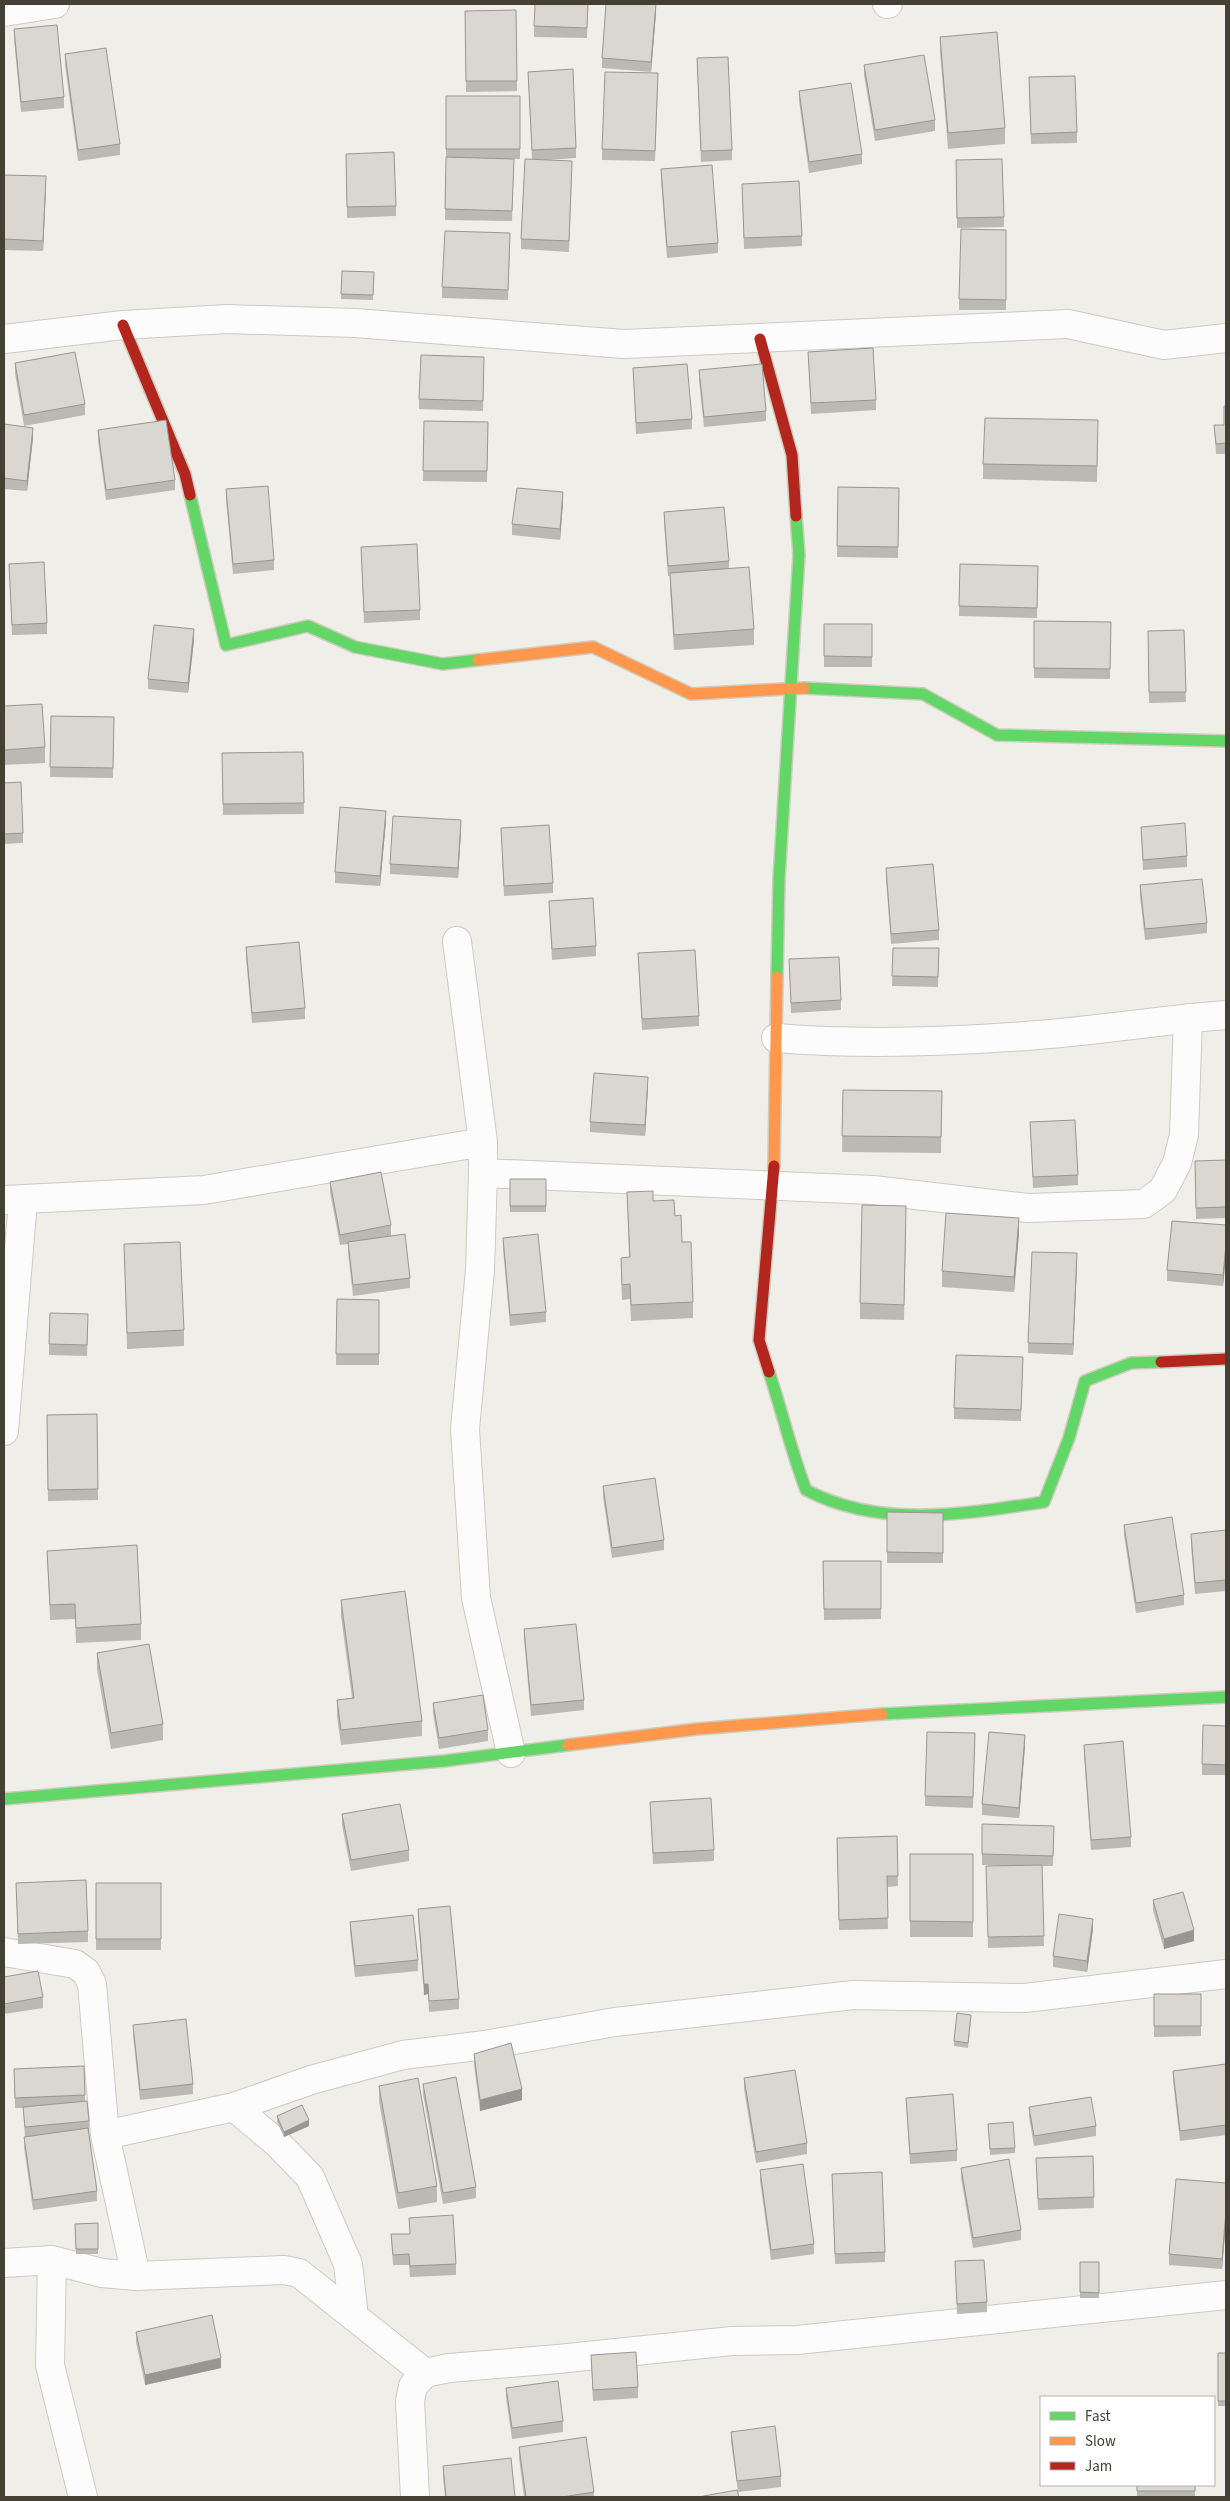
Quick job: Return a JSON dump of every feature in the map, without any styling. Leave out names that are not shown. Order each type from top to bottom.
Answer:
[{"type":"street","points":[[4,12],[55,4]]},
{"type":"street","points":[[4,339],[123,325],[227,319],[355,323],[624,344],[1068,324],[1164,345],[1226,338]]},
{"type":"street","points":[[123,325],[185,474],[226,645],[308,626],[355,647],[442,664],[593,648],[691,694],[792,687],[923,694],[998,735],[1226,741]]},
{"type":"street","points":[[760,339],[792,455],[799,555],[779,879],[774,1186],[759,1340],[787,1428],[794,1459],[806,1490],[829,1502],[861,1511],[895,1514],[962,1514],[1044,1502],[1069,1438],[1076,1407],[1085,1381],[1131,1363],[1226,1359]]},
{"type":"street","points":[[457,941],[483,1142],[484,1174],[480,1270],[465,1429],[476,1598],[511,1753]]},
{"type":"street","points":[[776,1038],[815,1041],[937,1040],[1038,1035],[1226,1015]]},
{"type":"street","points":[[484,1174],[873,1190],[1028,1208],[1144,1204],[1163,1190],[1177,1164],[1184,1135],[1188,1018]]},
{"type":"street","points":[[4,1431],[14,1200],[204,1190],[483,1142]]},
{"type":"street","points":[[4,1799],[444,1762],[697,1729],[862,1714],[1226,1697]]},
{"type":"street","points":[[4,1952],[75,1964],[86,1972],[92,1984],[105,2134],[136,2276]]},
{"type":"street","points":[[105,2134],[234,2107],[310,2080],[403,2055],[485,2044],[616,2022],[853,1995],[1025,1998],[1226,1974]]},
{"type":"street","points":[[234,2107],[277,2143],[310,2177],[348,2264],[354,2317]]},
{"type":"street","points":[[4,2262],[52,2260],[102,2273],[136,2276],[284,2270],[299,2273],[425,2373]]},
{"type":"street","points":[[52,2260],[50,2365],[84,2497]]},
{"type":"street","points":[[415,2497],[410,2401],[413,2386],[425,2373],[449,2368],[732,2341],[797,2340],[871,2333],[1226,2295]]},
{"type":"building","points":[[535,4],[588,4],[587,28],[534,26]]},
{"type":"building","points":[[606,4],[656,4],[651,62],[602,58]]},
{"type":"building","points":[[516,10],[517,81],[466,81],[465,11]]},
{"type":"building","points":[[57,25],[64,97],[21,102],[14,29]]},
{"type":"building","points":[[997,32],[1005,128],[948,133],[940,37]]},
{"type":"building","points":[[106,48],[120,144],[78,150],[65,54]]},
{"type":"building","points":[[924,55],[935,120],[875,130],[864,65]]},
{"type":"building","points":[[728,57],[732,150],[701,151],[697,58]]},
{"type":"building","points":[[573,69],[576,148],[532,150],[528,72]]},
{"type":"building","points":[[605,72],[658,73],[655,151],[602,149]]},
{"type":"building","points":[[1075,76],[1077,132],[1031,134],[1029,77]]},
{"type":"building","points":[[851,83],[862,154],[809,162],[799,91]]},
{"type":"building","points":[[446,96],[520,96],[520,149],[446,149]]},
{"type":"building","points":[[394,152],[396,206],[347,207],[346,154]]},
{"type":"building","points":[[446,157],[514,159],[512,211],[445,209]]},
{"type":"building","points":[[525,159],[572,161],[569,241],[521,239]]},
{"type":"building","points":[[1002,159],[1004,217],[957,218],[956,160]]},
{"type":"building","points":[[712,165],[718,243],[667,247],[661,169]]},
{"type":"building","points":[[4,175],[46,176],[43,241],[4,239]]},
{"type":"building","points":[[799,181],[802,236],[744,238],[742,184]]},
{"type":"building","points":[[961,229],[1006,230],[1006,300],[959,299]]},
{"type":"building","points":[[445,231],[510,233],[508,290],[442,287]]},
{"type":"building","points":[[342,271],[374,272],[373,295],[341,294]]},
{"type":"building","points":[[873,348],[876,400],[811,403],[808,352]]},
{"type":"building","points":[[75,352],[85,404],[24,415],[15,363]]},
{"type":"building","points":[[421,355],[484,357],[483,401],[419,399]]},
{"type":"building","points":[[687,364],[692,419],[636,423],[633,368]]},
{"type":"building","points":[[762,364],[766,411],[704,417],[699,370]]},
{"type":"building","points":[[1224,406],[1226,406],[1226,443],[1216,444],[1214,425],[1224,425]]},
{"type":"building","points":[[985,418],[1098,420],[1097,466],[983,464]]},
{"type":"building","points":[[166,420],[175,480],[106,490],[98,430]]},
{"type":"building","points":[[424,421],[488,422],[487,471],[423,471]]},
{"type":"building","points":[[4,424],[33,428],[27,481],[4,478]]},
{"type":"building","points":[[268,486],[274,560],[233,564],[226,489]]},
{"type":"building","points":[[838,487],[899,488],[898,547],[837,546]]},
{"type":"building","points":[[517,488],[563,492],[560,529],[512,524]]},
{"type":"building","points":[[724,507],[729,561],[668,566],[664,512]]},
{"type":"building","points":[[417,544],[420,610],[364,612],[361,547]]},
{"type":"building","points":[[44,562],[47,623],[12,625],[9,564]]},
{"type":"building","points":[[960,564],[1038,566],[1037,608],[959,606]]},
{"type":"building","points":[[749,567],[754,629],[674,635],[670,573]]},
{"type":"building","points":[[1034,621],[1111,622],[1110,669],[1034,668]]},
{"type":"building","points":[[824,624],[872,624],[872,657],[824,656]]},
{"type":"building","points":[[154,625],[194,629],[188,683],[148,679]]},
{"type":"building","points":[[1184,630],[1186,692],[1149,692],[1148,631]]},
{"type":"building","points":[[42,704],[45,747],[4,750],[4,706]]},
{"type":"building","points":[[51,716],[114,717],[113,768],[50,767]]},
{"type":"building","points":[[303,752],[304,803],[223,804],[222,753]]},
{"type":"building","points":[[21,782],[23,833],[4,834],[4,783]]},
{"type":"building","points":[[340,807],[386,811],[380,876],[335,872]]},
{"type":"building","points":[[393,816],[461,820],[458,868],[390,864]]},
{"type":"building","points":[[1185,823],[1187,856],[1143,860],[1141,827]]},
{"type":"building","points":[[549,825],[553,883],[504,886],[501,828]]},
{"type":"building","points":[[933,864],[939,930],[891,934],[886,868]]},
{"type":"building","points":[[1202,879],[1207,923],[1145,929],[1140,885]]},
{"type":"building","points":[[593,898],[596,946],[552,949],[549,901]]},
{"type":"building","points":[[299,942],[305,1008],[252,1013],[246,947]]},
{"type":"building","points":[[893,948],[939,948],[938,977],[892,976]]},
{"type":"building","points":[[695,950],[699,1016],[642,1019],[638,953]]},
{"type":"building","points":[[839,957],[841,1000],[791,1003],[789,959]]},
{"type":"building","points":[[594,1073],[648,1077],[645,1125],[590,1122]]},
{"type":"building","points":[[843,1090],[942,1091],[941,1137],[842,1136]]},
{"type":"building","points":[[1075,1120],[1078,1175],[1033,1177],[1030,1122]]},
{"type":"building","points":[[1226,1160],[1226,1207],[1196,1208],[1195,1161]]},
{"type":"building","points":[[381,1172],[391,1225],[340,1235],[330,1182]]},
{"type":"building","points":[[510,1179],[546,1179],[546,1206],[510,1206]]},
{"type":"building","points":[[653,1191],[653,1201],[674,1200],[675,1216],[681,1215],[682,1242],[691,1242],[693,1302],[631,1305],[630,1284],[622,1285],[621,1258],[630,1257],[627,1192]]},
{"type":"building","points":[[862,1205],[906,1206],[904,1305],[860,1303]]},
{"type":"building","points":[[946,1213],[1019,1218],[1014,1277],[942,1271]]},
{"type":"building","points":[[1172,1221],[1226,1225],[1223,1275],[1167,1270]]},
{"type":"building","points":[[405,1234],[410,1278],[353,1285],[348,1242]]},
{"type":"building","points":[[538,1234],[546,1312],[510,1315],[503,1238]]},
{"type":"building","points":[[180,1242],[184,1330],[127,1333],[124,1244]]},
{"type":"building","points":[[1032,1252],[1077,1253],[1073,1344],[1028,1343]]},
{"type":"building","points":[[337,1299],[379,1300],[379,1354],[336,1354]]},
{"type":"building","points":[[50,1313],[88,1314],[87,1345],[49,1344]]},
{"type":"building","points":[[956,1355],[1023,1357],[1021,1410],[954,1408]]},
{"type":"building","points":[[97,1414],[98,1489],[48,1490],[47,1415]]},
{"type":"building","points":[[655,1478],[664,1540],[612,1548],[603,1486]]},
{"type":"building","points":[[887,1512],[943,1513],[943,1553],[887,1552]]},
{"type":"building","points":[[1172,1517],[1184,1595],[1136,1603],[1124,1525]]},
{"type":"building","points":[[1226,1530],[1226,1580],[1195,1583],[1191,1534]]},
{"type":"building","points":[[137,1545],[141,1624],[76,1628],[75,1604],[50,1605],[47,1551]]},
{"type":"building","points":[[823,1561],[881,1561],[881,1609],[824,1609]]},
{"type":"building","points":[[405,1591],[422,1721],[341,1730],[337,1700],[354,1698],[341,1600]]},
{"type":"building","points":[[576,1624],[584,1700],[531,1705],[524,1629]]},
{"type":"building","points":[[149,1644],[163,1724],[111,1733],[97,1653]]},
{"type":"building","points":[[483,1695],[488,1730],[439,1738],[433,1703]]},
{"type":"building","points":[[1203,1725],[1226,1726],[1226,1765],[1202,1764]]},
{"type":"building","points":[[927,1732],[975,1733],[973,1797],[925,1796]]},
{"type":"building","points":[[989,1732],[1025,1735],[1019,1808],[982,1804]]},
{"type":"building","points":[[1123,1741],[1131,1837],[1091,1840],[1084,1745]]},
{"type":"building","points":[[711,1798],[714,1850],[653,1853],[650,1802]]},
{"type":"building","points":[[400,1804],[409,1850],[351,1860],[342,1814]]},
{"type":"building","points":[[982,1824],[1054,1826],[1053,1856],[982,1854]]},
{"type":"building","points":[[897,1836],[898,1876],[887,1876],[888,1918],[839,1920],[837,1838]]},
{"type":"building","points":[[910,1854],[973,1854],[973,1922],[910,1921]]},
{"type":"building","points":[[1042,1865],[1044,1936],[988,1937],[986,1866]]},
{"type":"building","points":[[86,1880],[88,1931],[18,1934],[16,1883]]},
{"type":"building","points":[[96,1883],[161,1883],[161,1939],[96,1939]]},
{"type":"building","points":[[1183,1892],[1194,1930],[1164,1939],[1153,1900]]},
{"type":"building","points":[[450,1906],[459,1999],[429,2001],[428,1984],[424,1984],[418,1909]]},
{"type":"building","points":[[1059,1914],[1093,1919],[1087,1961],[1053,1956]]},
{"type":"building","points":[[413,1915],[418,1960],[355,1966],[350,1922]]},
{"type":"building","points":[[38,1971],[43,1997],[4,2004],[4,1977]]},
{"type":"building","points":[[1154,1994],[1201,1994],[1201,2026],[1154,2026]]},
{"type":"building","points":[[957,2013],[971,2015],[968,2043],[954,2041]]},
{"type":"building","points":[[186,2019],[193,2084],[140,2090],[133,2025]]},
{"type":"building","points":[[511,2043],[522,2089],[480,2100],[474,2054]]},
{"type":"building","points":[[1226,2064],[1226,2125],[1180,2131],[1173,2071]]},
{"type":"building","points":[[84,2066],[85,2095],[15,2098],[14,2069]]},
{"type":"building","points":[[795,2070],[807,2143],[756,2152],[744,2078]]},
{"type":"building","points":[[456,2077],[476,2187],[443,2193],[423,2084]]},
{"type":"building","points":[[418,2078],[437,2186],[398,2193],[379,2086]]},
{"type":"building","points":[[953,2094],[957,2150],[910,2154],[906,2098]]},
{"type":"building","points":[[1091,2097],[1096,2126],[1034,2136],[1029,2107]]},
{"type":"building","points":[[87,2101],[89,2121],[25,2127],[23,2107]]},
{"type":"building","points":[[302,2105],[309,2120],[284,2132],[277,2116]]},
{"type":"building","points":[[1013,2122],[1015,2148],[990,2149],[988,2124]]},
{"type":"building","points":[[88,2128],[97,2191],[33,2200],[24,2137]]},
{"type":"building","points":[[1093,2156],[1094,2197],[1038,2199],[1036,2158]]},
{"type":"building","points":[[1009,2159],[1021,2230],[973,2238],[961,2168]]},
{"type":"building","points":[[803,2164],[814,2244],[771,2250],[760,2170]]},
{"type":"building","points":[[882,2172],[885,2252],[835,2254],[832,2174]]},
{"type":"building","points":[[1176,2179],[1226,2183],[1222,2259],[1169,2254]]},
{"type":"building","points":[[453,2215],[456,2264],[410,2266],[409,2254],[393,2255],[391,2234],[410,2234],[409,2218]]},
{"type":"building","points":[[98,2223],[98,2249],[76,2249],[75,2224]]},
{"type":"building","points":[[984,2260],[987,2302],[957,2304],[955,2261]]},
{"type":"building","points":[[1080,2262],[1099,2262],[1099,2293],[1080,2292]]},
{"type":"building","points":[[212,2315],[221,2358],[145,2375],[136,2332]]},
{"type":"building","points":[[636,2352],[638,2387],[593,2390],[591,2355]]},
{"type":"building","points":[[1218,2353],[1226,2353],[1226,2401],[1218,2401]]},
{"type":"building","points":[[558,2381],[563,2421],[512,2428],[506,2388]]},
{"type":"building","points":[[775,2426],[781,2476],[737,2481],[731,2432]]},
{"type":"building","points":[[586,2437],[594,2492],[562,2497],[526,2497],[519,2447]]},
{"type":"building","points":[[511,2458],[515,2497],[446,2497],[443,2466]]},
{"type":"building","points":[[1137,2486],[1195,2486],[1195,2491],[1137,2491]]},
{"type":"building","points":[[737,2490],[739,2497],[698,2497]]},
{"type":"traffic: fast","points":[[190,495],[226,645],[308,626],[355,647],[443,664],[478,660]]},
{"type":"traffic: fast","points":[[777,977],[779,879],[799,555],[796,516]]},
{"type":"traffic: fast","points":[[804,688],[923,694],[997,735],[1226,741]]},
{"type":"traffic: fast","points":[[769,1372],[806,1490],[834,1502],[863,1510],[923,1515],[984,1511],[1044,1502],[1069,1438],[1085,1381],[1131,1363],[1161,1362]]},
{"type":"traffic: fast","points":[[882,1714],[1226,1697]]},
{"type":"traffic: fast","points":[[4,1799],[444,1761],[568,1745]]},
{"type":"traffic: slow","points":[[478,660],[593,647],[691,694],[804,688]]},
{"type":"traffic: slow","points":[[774,1166],[777,977]]},
{"type":"traffic: slow","points":[[568,1745],[697,1729],[882,1714]]},
{"type":"traffic: jam","points":[[123,325],[185,474],[190,495]]},
{"type":"traffic: jam","points":[[760,339],[792,455],[796,516]]},
{"type":"traffic: jam","points":[[769,1372],[759,1340],[774,1166]]},
{"type":"traffic: jam","points":[[1161,1362],[1226,1359]]}]
